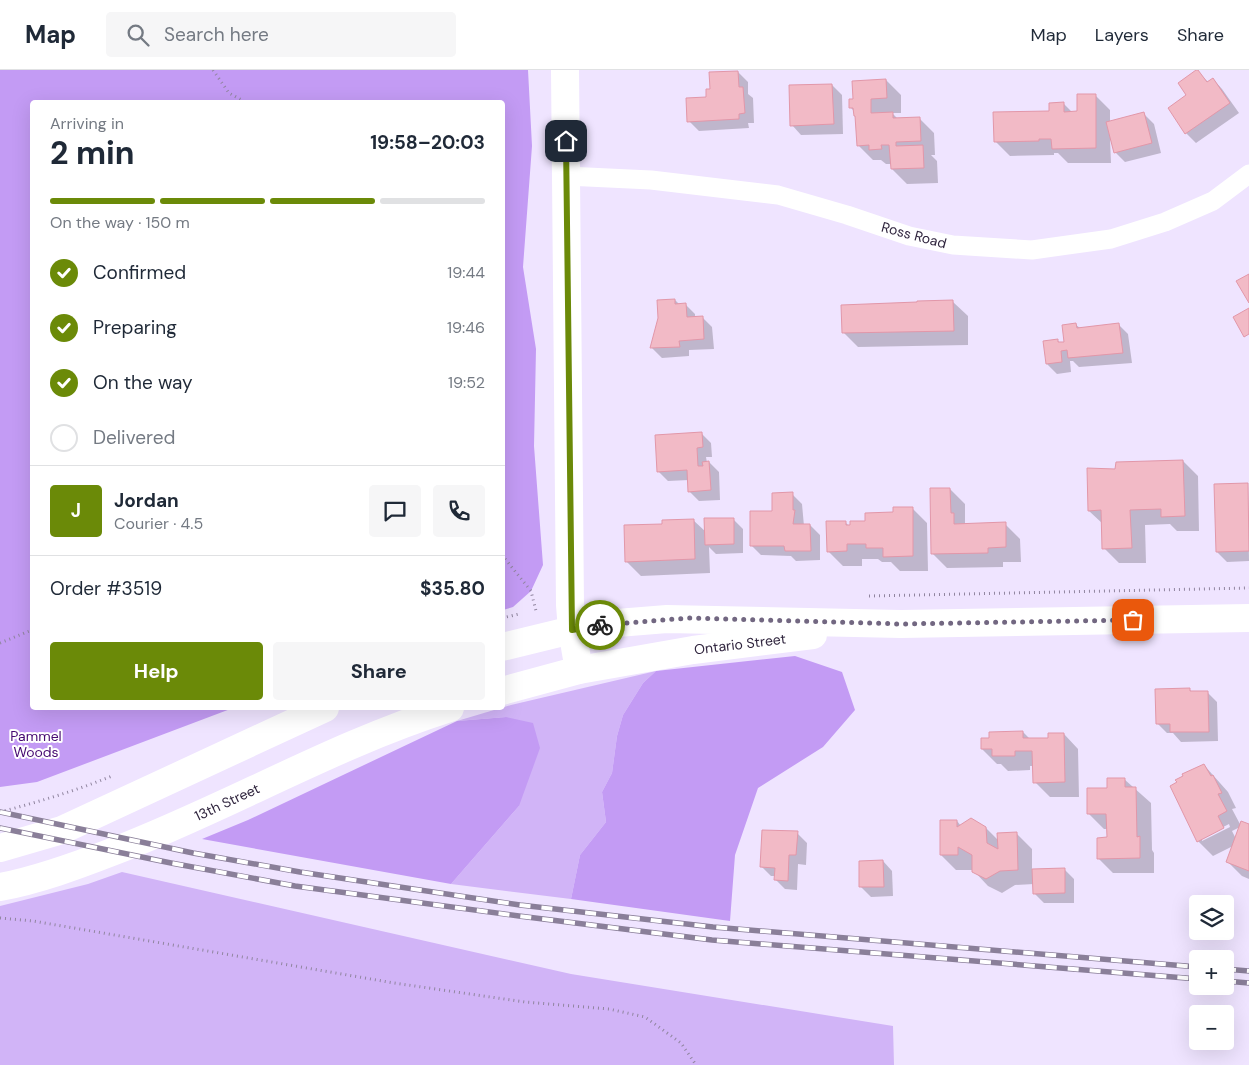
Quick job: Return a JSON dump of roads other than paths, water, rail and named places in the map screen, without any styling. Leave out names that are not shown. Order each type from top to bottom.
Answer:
[{"type":"main road","points":[[505,690],[579,670],[572,630],[565,70]]},
{"type":"main road","name":"Ontario Street","points":[[572,630],[617,622],[689,618],[901,624],[1249,618]]},
{"type":"main road","name":"Ontario Street","points":[[579,670],[693,650],[901,624]]},
{"type":"main road","points":[[505,646],[572,630]]},
{"type":"main road","points":[[0,848],[62,830],[321,710]]},
{"type":"main road","name":"13th Street","points":[[0,886],[74,866],[157,835],[351,745],[444,710]]},
{"type":"street","name":"Ross Road","points":[[566,176],[651,180],[778,195],[847,215],[909,236],[953,245],[1032,250],[1111,239],[1166,222],[1212,201],[1249,174]]},
{"type":"railway","points":[[0,812],[193,853],[300,872],[520,905],[713,927],[1189,966]]},
{"type":"railway","points":[[0,828],[295,886],[519,916],[712,940],[1189,978]]},
{"type":"railway","points":[[1234,970],[1249,971]]},
{"type":"railway","points":[[1234,982],[1249,983]]},
{"type":"park label","name":"Pammel Woods","points":[[36,744]]}]
